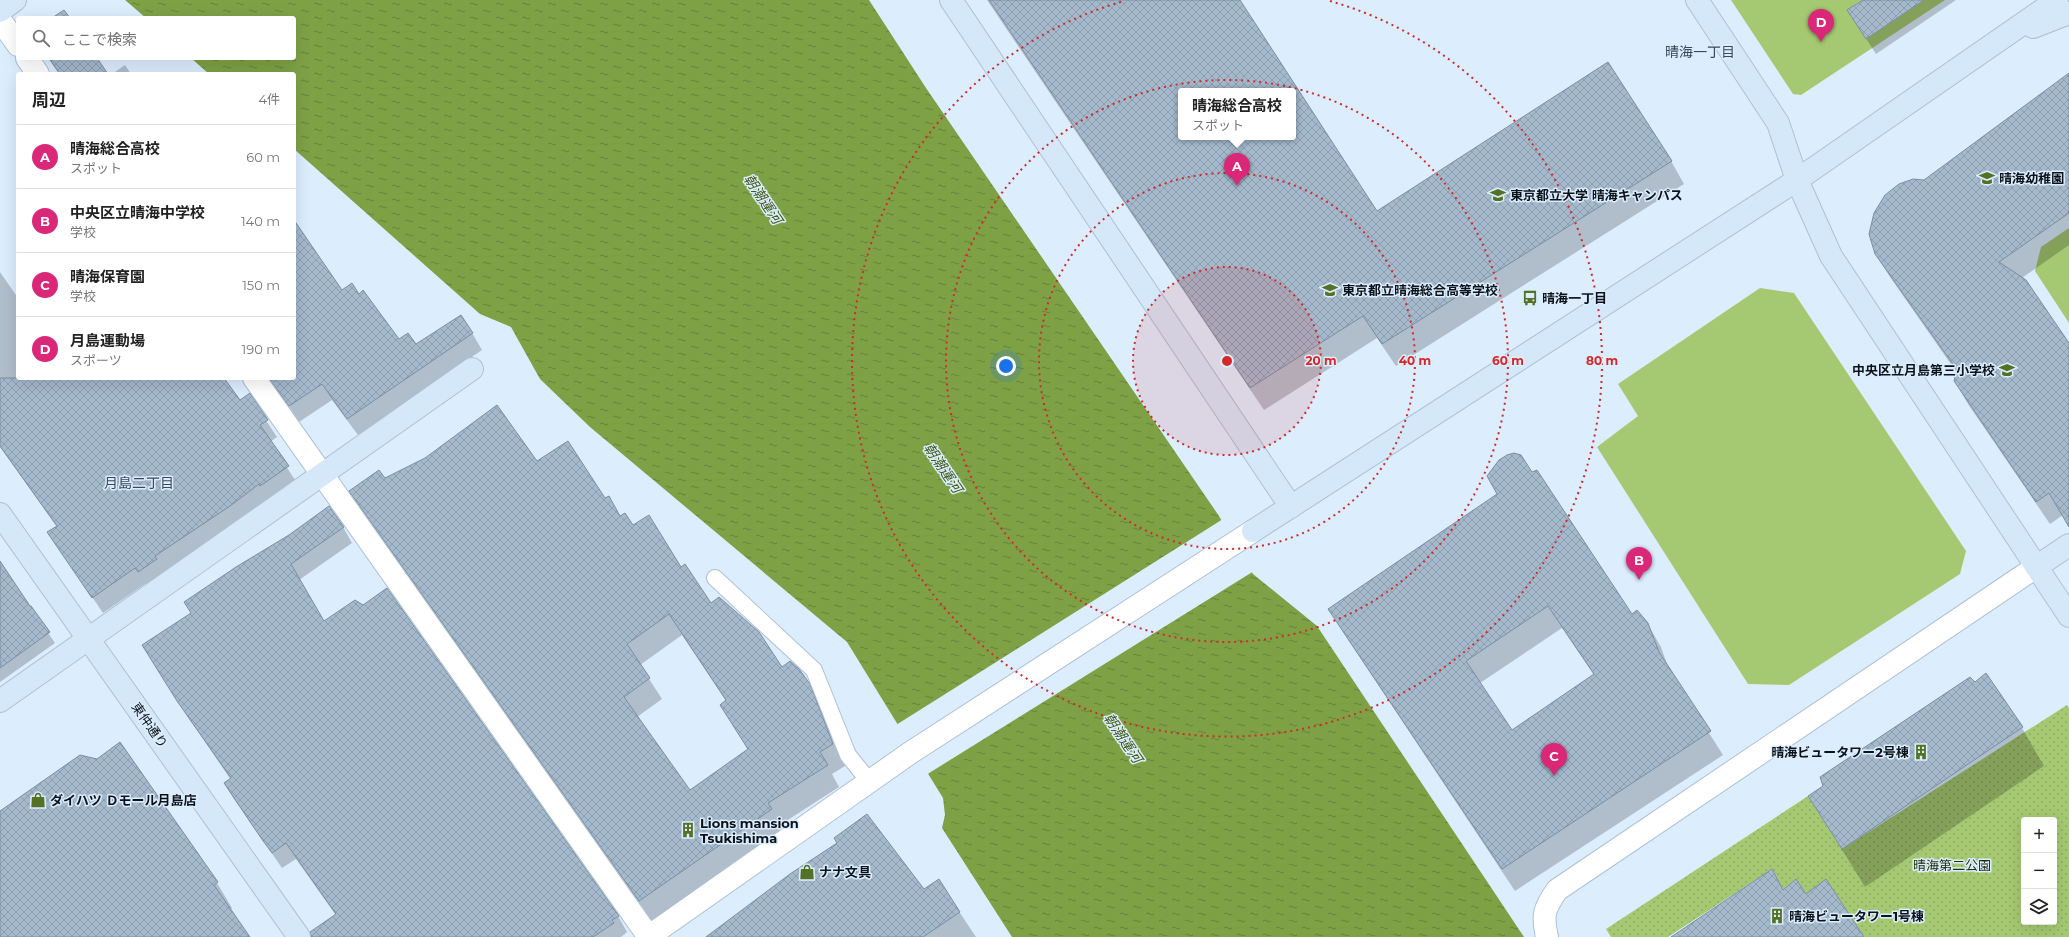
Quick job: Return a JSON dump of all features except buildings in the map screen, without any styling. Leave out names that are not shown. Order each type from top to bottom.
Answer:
[{"type":"street","points":[[0,11],[15,0]]},
{"type":"street","points":[[951,0],[1291,507]]},
{"type":"street","points":[[1697,0],[1778,123],[1797,180],[1831,256],[2069,616]]},
{"type":"street","points":[[255,380],[649,937],[910,753],[1797,180],[1994,42],[2058,0]]},
{"type":"street","points":[[1994,42],[2069,13]]},
{"type":"street","points":[[0,20],[16,42]]},
{"type":"street","points":[[28,60],[37,72]]},
{"type":"street","points":[[0,701],[472,369]]},
{"type":"street","name":"東仲通り","points":[[0,514],[299,937]]},
{"type":"street","points":[[1546,937],[1543,921],[1545,906],[1557,890],[2069,545]]},
{"type":"lane","points":[[715,578],[814,670],[848,755],[869,781]]},
{"type":"green space","points":[[1731,0],[1945,0],[1801,95],[1793,94]]},
{"type":"green space","points":[[2069,228],[2069,323],[2035,271],[2041,247]]},
{"type":"green space","points":[[1760,288],[1794,293],[1966,551],[1960,574],[1789,685],[1748,684],[1597,447],[1638,416],[1618,384]]},
{"type":"green space","name":"晴海第二公園","points":[[2067,705],[2069,708],[2069,937],[1864,937],[1826,879],[1806,894],[1796,879],[1783,890],[1772,869],[1668,937],[1611,937],[1606,929],[1808,796],[1842,849]]},
{"type":"water","name":"朝潮運河","points":[[125,0],[869,0],[926,88],[1219,516],[1253,574],[1317,626],[1524,937],[1012,937],[942,828],[945,815],[943,798],[847,642],[590,427],[540,379],[511,327],[480,314],[296,151],[296,72],[207,72],[193,60],[296,60],[296,16],[144,16]]},
{"type":"pier","points":[[1223,519],[1254,571],[926,775],[896,725]]},
{"type":"place","name":"月島運動場","points":[[1821,42]]},
{"type":"place","name":"晴海幼稚園","points":[[1987,178]]},
{"type":"place","name":"晴海総合高校","points":[[1237,186]]},
{"type":"place","name":"東京都立大学 晴海キャンパス","points":[[1498,195]]},
{"type":"place","name":"東京都立晴海総合高等学校","points":[[1330,290]]},
{"type":"place","name":"晴海一丁目","points":[[1530,298]]},
{"type":"place","name":"中央区立月島第三小学校","points":[[2007,370]]},
{"type":"place","name":"中央区立晴海中学校","points":[[1639,580]]},
{"type":"place","name":"晴海ビュータワー2号棟","points":[[1921,752]]},
{"type":"place","name":"晴海保育園","points":[[1554,776]]},
{"type":"place","name":"ダイハツ Ｄモール月島店","points":[[38,800]]},
{"type":"place","name":"Lions mansion Tsukishima","points":[[688,830]]},
{"type":"place","name":"ナナ文具","points":[[807,872]]},
{"type":"place","name":"晴海ビュータワー1号棟","points":[[1777,916]]},
{"type":"district","name":"晴海一丁目","points":[[1700,52]]},
{"type":"district","name":"月島二丁目","points":[[139,483]]}]
